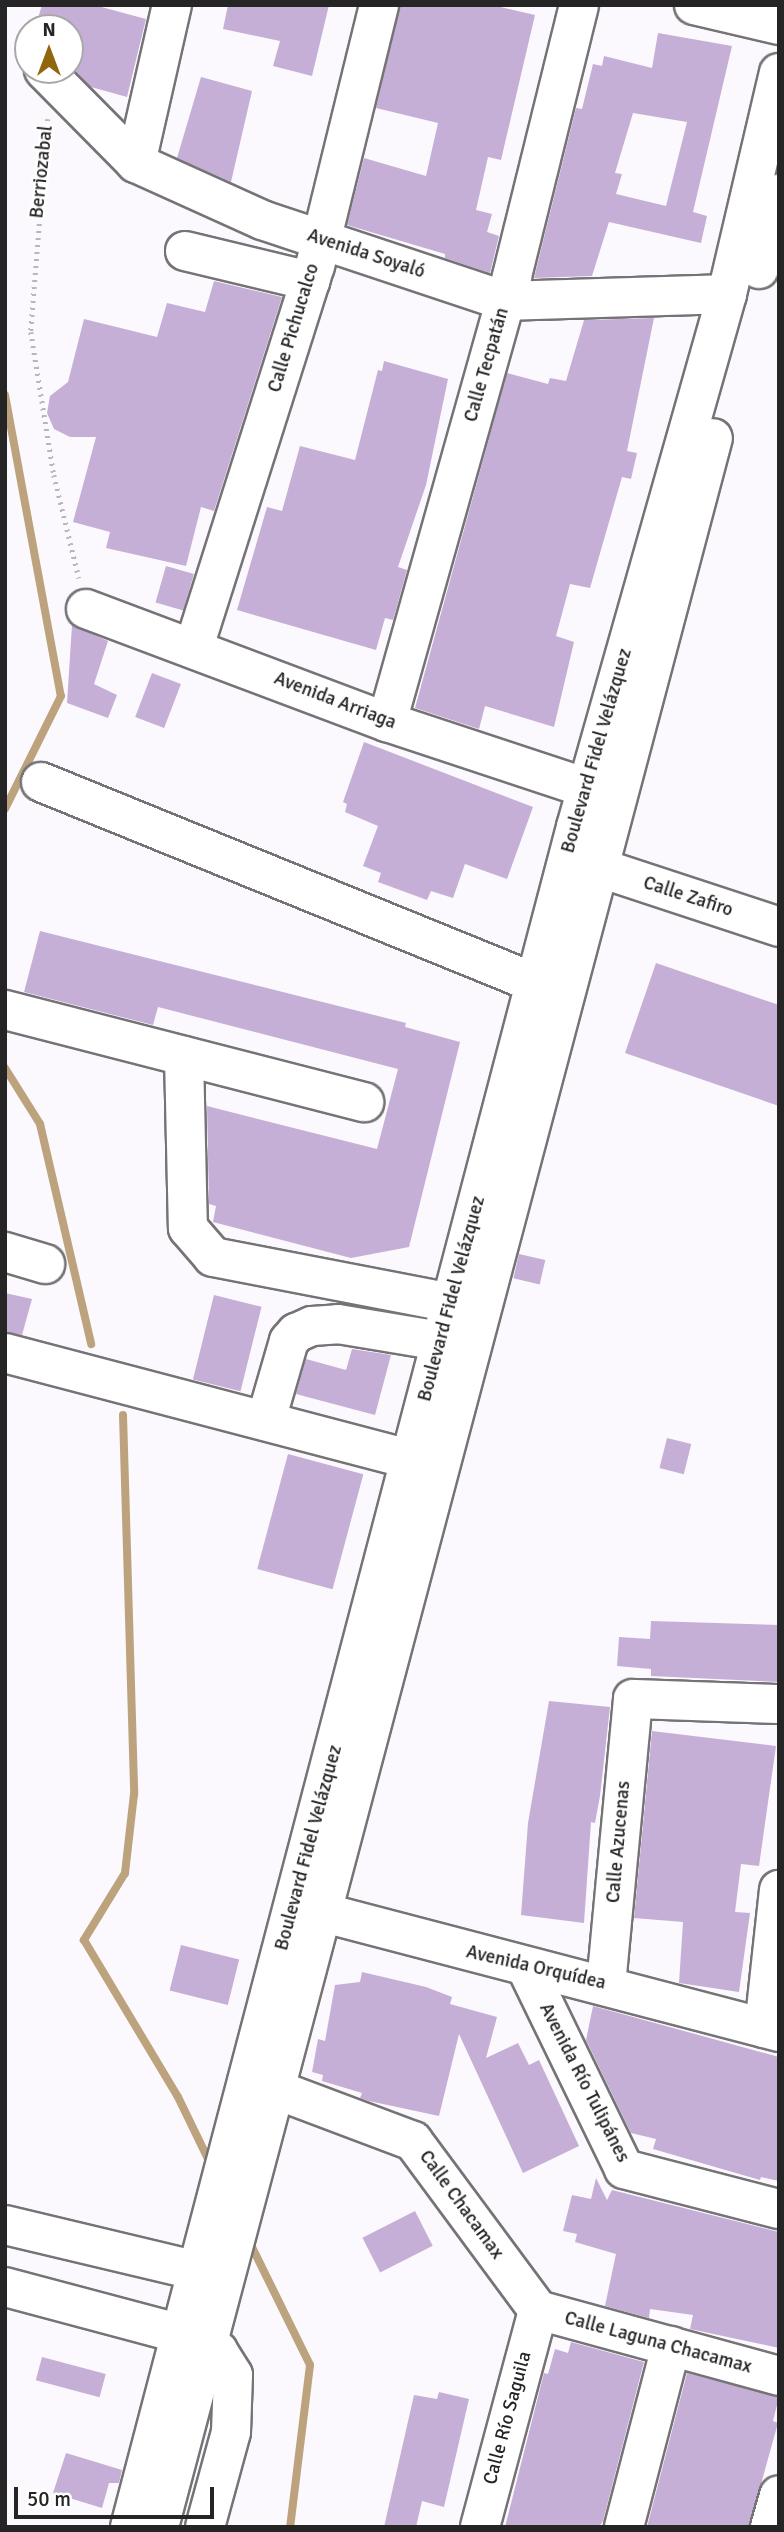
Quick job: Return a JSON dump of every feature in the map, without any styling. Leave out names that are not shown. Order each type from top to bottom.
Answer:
[{"type":"street","points":[[136,163],[172,5]]},
{"type":"street","name":"Calle Pichucalco","points":[[194,647],[310,281],[379,5]]},
{"type":"street","name":"Calle Tecpatán","points":[[387,722],[506,301],[579,5]]},
{"type":"street","points":[[694,5],[779,25]]},
{"type":"street","name":"Boulevard Fidel Velázquez","points":[[308,1908],[409,1459],[451,1303],[480,1251],[535,983],[586,788],[727,294],[779,74]]},
{"type":"street","name":"Avenida Soyaló","points":[[57,84],[136,163],[262,220],[506,301],[727,294]]},
{"type":"street","name":"Boulevard Fidel Velázquez","points":[[130,2527],[194,2339],[480,1251],[597,867],[779,194]]},
{"type":"street","points":[[185,251],[310,281]]},
{"type":"street","name":"Avenida Arriaga","points":[[86,609],[194,647],[387,722],[586,788]]},
{"type":"street","points":[[41,782],[535,983]]},
{"type":"street","name":"Calle Zafiro","points":[[597,867],[779,927]]},
{"type":"street","points":[[5,1010],[364,1102]]},
{"type":"street","points":[[184,1056],[188,1228],[213,1257],[451,1303]]},
{"type":"street","points":[[5,1252],[44,1264]]},
{"type":"street","points":[[266,1420],[289,1340],[312,1325],[338,1324],[441,1341]]},
{"type":"street","points":[[5,1353],[409,1459]]},
{"type":"street","name":"Calle Azucenas","points":[[606,1985],[633,1699],[779,1704]]},
{"type":"street","points":[[771,2030],[779,1890]]},
{"type":"street","name":"Avenida Orquídea","points":[[308,1908],[527,1969],[606,1985],[771,2030]]},
{"type":"street","name":"Avenida Río Tulipánes","points":[[527,1969],[624,2169],[779,2209]]},
{"type":"street","name":"Calle Chacamax","points":[[257,2101],[414,2141],[538,2310]]},
{"type":"street","name":"Boulevard Fidel Velázquez","points":[[159,2527],[194,2339],[198,2271],[225,2224]]},
{"type":"street","points":[[5,2225],[198,2271]]},
{"type":"street","points":[[5,2287],[194,2339],[227,2363],[234,2393],[231,2432],[205,2527]]},
{"type":"street","name":"Calle Laguna Chacamax","points":[[538,2310],[779,2376]]},
{"type":"street","name":"Calle Río Saguila","points":[[480,2527],[538,2310]]},
{"type":"street","points":[[624,2527],[671,2346]]},
{"type":"street","points":[[770,2527],[779,2496]]},
{"type":"path","name":"Berriozabal","points":[[36,84],[31,332],[54,475],[86,609]]},
{"type":"building","points":[[42,5],[94,5],[146,19],[127,97],[91,87],[84,80],[84,14],[39,14]]},
{"type":"building","points":[[228,5],[329,5],[312,76],[273,66],[280,41],[223,29]]},
{"type":"building","points":[[400,5],[492,5],[535,15],[501,160],[488,157],[476,210],[492,214],[487,232],[499,236],[490,273],[445,258],[445,254],[347,225],[364,158],[426,176],[438,123],[376,108]]},
{"type":"building","points":[[658,33],[732,46],[693,212],[707,216],[701,243],[609,222],[592,276],[534,278],[576,108],[582,109],[593,64],[602,66],[604,56],[652,68]],"holes":[[[633,113],[687,122],[666,206],[616,194],[622,174],[615,173]]]},
{"type":"building","points":[[201,77],[252,91],[231,182],[177,158]]},
{"type":"building","points":[[214,281],[282,297],[214,511],[201,507],[186,566],[106,548],[110,532],[73,522],[96,437],[70,437],[54,429],[47,413],[50,396],[68,382],[84,319],[157,337],[167,303],[205,312]]},
{"type":"building","points":[[654,318],[627,451],[637,453],[631,479],[622,477],[590,588],[570,584],[556,636],[574,642],[554,727],[485,706],[479,729],[415,708],[507,373],[548,384],[550,378],[566,381],[584,320]]},
{"type":"building","points":[[384,361],[448,379],[426,485],[398,567],[407,570],[393,620],[385,618],[376,650],[237,610],[267,507],[282,511],[300,446],[355,460],[378,370],[382,371]]},
{"type":"building","points":[[166,566],[194,574],[183,611],[156,603]]},
{"type":"building","points":[[72,625],[108,641],[94,684],[117,695],[108,718],[67,703]]},
{"type":"building","points":[[152,673],[181,684],[164,728],[135,717]]},
{"type":"building","points":[[364,742],[533,807],[507,879],[465,864],[453,898],[431,891],[427,900],[378,882],[381,873],[363,866],[378,826],[345,812],[347,804],[343,802]]},
{"type":"building","points":[[40,931],[406,1023],[405,1027],[460,1042],[409,1247],[351,1258],[213,1222],[216,1206],[209,1204],[207,1106],[377,1149],[398,1069],[158,1007],[153,1025],[24,992]]},
{"type":"building","points":[[656,963],[779,1005],[779,1106],[625,1053]]},
{"type":"building","points":[[519,1254],[545,1260],[540,1284],[513,1278]]},
{"type":"building","points":[[5,1293],[32,1299],[22,1335],[5,1332]]},
{"type":"building","points":[[214,1295],[262,1307],[240,1391],[193,1379]]},
{"type":"building","points":[[352,1349],[391,1355],[375,1415],[296,1394],[306,1359],[346,1370]]},
{"type":"building","points":[[667,1438],[691,1444],[684,1474],[660,1468]]},
{"type":"building","points":[[288,1454],[363,1474],[333,1589],[257,1569]]},
{"type":"building","points":[[651,1621],[779,1625],[779,1682],[651,1676],[651,1669],[617,1666],[619,1637],[650,1639]]},
{"type":"building","points":[[549,1701],[610,1707],[600,1796],[595,1823],[591,1822],[584,1923],[521,1915],[528,1823]]},
{"type":"building","points":[[652,1731],[776,1746],[759,1866],[741,1864],[735,1912],[750,1913],[739,1992],[679,1983],[683,1922],[634,1918]]},
{"type":"building","points":[[181,1945],[239,1960],[228,2005],[170,1991]]},
{"type":"building","points":[[362,1972],[426,1987],[452,1997],[450,2004],[497,2017],[486,2058],[518,2043],[529,2065],[539,2060],[579,2146],[523,2173],[459,2034],[439,2116],[369,2101],[360,2098],[362,2093],[322,2081],[323,2075],[312,2072],[318,2039],[325,2041],[335,1985],[360,1982]]},
{"type":"building","points":[[593,2006],[779,2057],[779,2181],[761,2177],[760,2180],[653,2149],[656,2139],[631,2133],[586,2040]]},
{"type":"building","points":[[596,2178],[607,2200],[612,2190],[779,2232],[779,2348],[690,2329],[693,2315],[650,2309],[649,2318],[605,2306],[616,2254],[575,2242],[577,2234],[563,2231],[572,2195],[591,2199]]},
{"type":"building","points":[[415,2211],[433,2246],[380,2273],[362,2238]]},
{"type":"building","points":[[571,2342],[644,2362],[603,2521],[599,2527],[505,2527],[544,2373],[548,2374],[555,2349],[568,2353]]},
{"type":"building","points":[[42,2357],[106,2374],[100,2397],[36,2380]]},
{"type":"building","points":[[687,2373],[779,2397],[773,2421],[778,2423],[749,2527],[647,2527]]},
{"type":"building","points":[[439,2392],[469,2399],[444,2507],[422,2501],[416,2527],[384,2527],[414,2395],[437,2399]]},
{"type":"building","points":[[66,2453],[122,2470],[119,2483],[109,2483],[102,2508],[53,2493]]},
{"type":"waterway","points":[[5,395],[61,696],[5,809]]},
{"type":"waterway","points":[[5,1068],[40,1124],[91,1344]]},
{"type":"waterway","points":[[123,1415],[134,1794],[125,1873],[84,1940],[178,2097],[212,2167]]},
{"type":"waterway","points":[[249,2241],[310,2365],[290,2527]]}]
